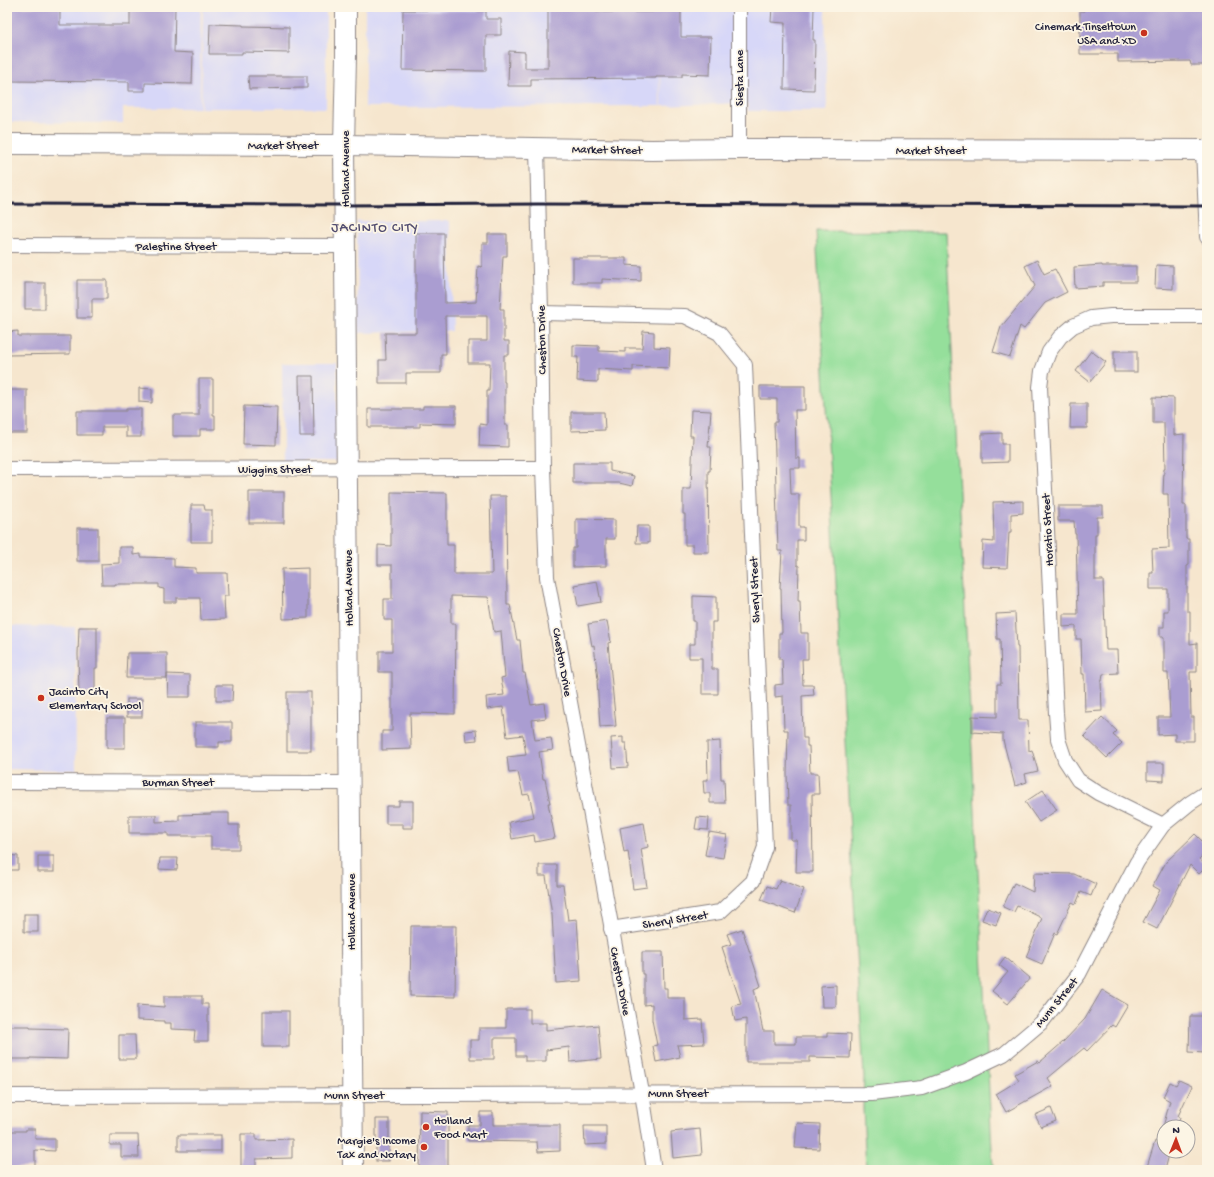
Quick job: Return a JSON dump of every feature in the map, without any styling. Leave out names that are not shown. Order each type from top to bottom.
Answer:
[{"type":"main road","name":"Holland Avenue","points":[[346,7],[344,145],[353,1170]]},
{"type":"main road","name":"Market Street","points":[[7,144],[344,145],[652,150],[1205,150]]},
{"type":"street","name":"Siesta Lane","points":[[739,7],[739,149]]},
{"type":"street","name":"Cheston Drive","points":[[537,148],[543,468],[547,577],[642,1094],[654,1170]]},
{"type":"street","points":[[1205,150],[1207,237]]},
{"type":"street","name":"Palestine Street","points":[[7,245],[345,246]]},
{"type":"street","name":"Sheryl Street","points":[[541,313],[685,316],[719,333],[745,365],[764,847],[753,881],[720,912],[611,929]]},
{"type":"street","name":"Horatio Street","points":[[1163,825],[1098,793],[1078,780],[1065,760],[1058,739],[1040,388],[1042,371],[1049,352],[1060,337],[1073,326],[1091,318],[1111,316],[1207,316]]},
{"type":"street","name":"Wiggins Street","points":[[7,469],[543,468]]},
{"type":"street","name":"Burman Street","points":[[7,782],[350,783]]},
{"type":"street","name":"Munn Street","points":[[7,1096],[872,1094],[922,1088],[966,1072],[1004,1054],[1042,1022],[1079,974],[1137,862],[1163,825],[1190,803],[1207,792]]},
{"type":"shaded area","points":[[7,7],[201,7],[200,108],[123,108],[123,123],[7,122]]},
{"type":"shaded area","points":[[203,7],[326,7],[326,108],[201,108]]},
{"type":"shaded area","points":[[365,7],[658,7],[660,106],[365,107]]},
{"type":"shaded area","points":[[658,7],[825,7],[827,111],[748,111],[747,103],[661,106]]},
{"type":"shaded area","points":[[357,221],[450,221],[452,331],[358,333]]},
{"type":"shaded area","points":[[282,363],[337,363],[337,462],[283,462]]},
{"type":"shaded area","name":"Jacinto City Elementary School","points":[[7,626],[75,627],[76,770],[7,769]]},
{"type":"green space","points":[[816,231],[946,232],[993,1170],[866,1170],[863,1108],[864,1077]]},
{"type":"building","points":[[7,7],[60,7],[60,25],[130,25],[130,7],[175,7],[174,52],[193,53],[192,84],[145,83],[145,91],[129,91],[129,82],[7,81]]},
{"type":"building","points":[[548,7],[596,7],[596,12],[653,12],[653,9],[681,9],[681,37],[711,37],[710,75],[682,74],[682,77],[656,78],[531,79],[531,86],[508,86],[509,51],[525,52],[525,68],[548,68]]},
{"type":"building","points":[[772,7],[814,7],[814,90],[784,89],[785,23],[771,22]]},
{"type":"building","name":"Cinemark Tinseltown USA and XD","points":[[1084,7],[1207,7],[1207,65],[1191,65],[1190,61],[1118,62],[1118,54],[1080,54],[1080,11],[1084,11]]},
{"type":"building","points":[[403,10],[486,11],[486,19],[501,19],[501,35],[486,35],[486,71],[402,70]]},
{"type":"building","points":[[210,24],[289,27],[289,53],[242,52],[242,54],[209,54]]},
{"type":"building","points":[[248,76],[307,76],[307,88],[249,89]]},
{"type":"building","points":[[416,233],[444,233],[445,303],[476,302],[478,266],[482,267],[482,243],[488,243],[488,234],[507,234],[507,256],[503,256],[500,309],[504,309],[504,341],[509,341],[509,355],[504,355],[505,425],[508,425],[508,447],[479,446],[480,424],[487,425],[487,391],[489,391],[490,363],[468,363],[468,341],[487,341],[487,316],[445,316],[446,354],[441,354],[441,373],[406,373],[406,383],[379,383],[379,360],[386,360],[385,333],[416,333]]},
{"type":"building","points":[[573,258],[626,258],[626,265],[641,266],[641,281],[602,279],[602,283],[573,283]]},
{"type":"building","points":[[1037,260],[1044,274],[1055,269],[1067,292],[1045,303],[1024,329],[1020,326],[1010,357],[993,352],[1001,327],[1035,286],[1025,266]]},
{"type":"building","points":[[1102,265],[1136,266],[1136,282],[1103,282],[1103,286],[1075,288],[1074,267]]},
{"type":"building","points":[[1156,265],[1173,266],[1173,289],[1155,288]]},
{"type":"building","points":[[77,280],[107,280],[107,299],[92,299],[92,318],[77,318]]},
{"type":"building","points":[[25,283],[45,283],[45,309],[25,309]]},
{"type":"building","points":[[18,331],[18,336],[70,336],[70,354],[7,355],[7,332]]},
{"type":"building","points":[[643,331],[654,332],[654,347],[670,348],[669,368],[633,366],[633,371],[598,369],[598,382],[577,381],[578,357],[573,357],[573,345],[599,346],[599,351],[625,352],[625,348],[642,348]]},
{"type":"building","points":[[1091,351],[1106,362],[1090,382],[1076,371]]},
{"type":"building","points":[[1114,351],[1137,351],[1137,372],[1114,372]]},
{"type":"building","points":[[299,376],[313,376],[314,436],[300,436]]},
{"type":"building","points":[[199,379],[213,379],[213,415],[215,415],[215,429],[200,429],[200,436],[173,436],[173,415],[199,415]]},
{"type":"building","points":[[760,386],[805,386],[805,410],[795,410],[796,458],[800,458],[800,468],[790,468],[791,494],[799,494],[799,527],[804,527],[804,540],[797,540],[797,565],[799,566],[798,601],[800,601],[801,633],[808,633],[808,659],[802,659],[803,685],[813,685],[814,695],[802,696],[803,738],[807,738],[807,746],[809,746],[810,773],[818,773],[819,794],[812,794],[813,872],[796,872],[797,840],[791,840],[791,805],[788,805],[788,730],[784,730],[783,696],[775,697],[775,685],[783,684],[782,659],[779,659],[779,633],[782,633],[780,588],[782,551],[778,551],[774,422],[777,422],[777,399],[760,399]]},
{"type":"building","points":[[139,388],[152,389],[152,403],[139,402]]},
{"type":"building","points":[[7,390],[27,390],[27,433],[7,433]]},
{"type":"building","points":[[1153,397],[1174,398],[1174,435],[1184,434],[1183,505],[1186,505],[1186,539],[1189,539],[1189,565],[1187,566],[1187,611],[1190,611],[1190,644],[1197,643],[1197,672],[1190,672],[1191,717],[1194,717],[1194,741],[1175,741],[1175,734],[1158,735],[1158,717],[1170,717],[1168,673],[1164,673],[1164,637],[1160,637],[1160,627],[1164,627],[1164,611],[1168,611],[1168,589],[1150,589],[1150,573],[1153,573],[1152,549],[1169,548],[1168,494],[1163,494],[1165,469],[1164,423],[1153,423]]},
{"type":"building","points":[[1071,404],[1087,404],[1087,428],[1070,428]]},
{"type":"building","points":[[244,406],[277,407],[276,445],[243,444]]},
{"type":"building","points":[[423,406],[456,406],[456,424],[420,423],[420,427],[368,427],[368,409],[423,409]]},
{"type":"building","points":[[126,409],[141,409],[141,437],[126,437],[126,427],[102,427],[102,435],[77,435],[77,411],[126,411]]},
{"type":"building","points":[[691,410],[711,411],[708,447],[711,447],[710,471],[708,471],[709,552],[693,552],[693,545],[685,545],[683,489],[691,489],[693,436],[690,436]]},
{"type":"building","points":[[571,412],[604,412],[605,430],[571,431]]},
{"type":"building","points":[[1002,433],[1002,444],[1008,444],[1008,462],[982,463],[982,434]]},
{"type":"building","points":[[573,463],[610,463],[610,471],[634,476],[632,486],[619,483],[573,483]]},
{"type":"building","points":[[249,492],[284,492],[284,523],[249,523]]},
{"type":"building","points":[[391,492],[447,493],[447,545],[454,545],[454,574],[492,574],[490,496],[506,496],[507,605],[510,605],[517,640],[520,640],[523,673],[525,673],[531,705],[544,703],[546,718],[532,720],[535,740],[551,738],[553,750],[539,752],[543,779],[545,779],[550,803],[548,803],[555,838],[535,842],[534,835],[512,839],[509,822],[534,817],[529,794],[523,795],[518,772],[509,773],[507,757],[526,755],[523,735],[507,737],[503,707],[487,709],[486,697],[504,695],[501,678],[505,677],[501,631],[494,632],[488,597],[451,596],[451,624],[456,624],[455,714],[410,713],[411,749],[382,750],[382,731],[392,731],[392,672],[379,672],[379,651],[392,651],[392,620],[384,620],[384,599],[392,599],[392,565],[378,565],[378,545],[391,546]]},
{"type":"building","points":[[1023,501],[1023,513],[1011,514],[1011,532],[1009,532],[1007,568],[982,567],[983,541],[994,542],[993,502]]},
{"type":"building","points":[[191,505],[204,505],[205,510],[212,510],[212,542],[191,542]]},
{"type":"building","points":[[1058,506],[1103,506],[1103,517],[1097,517],[1097,534],[1095,534],[1095,580],[1103,580],[1106,650],[1117,650],[1118,673],[1103,674],[1101,681],[1102,711],[1085,712],[1081,639],[1076,639],[1076,626],[1063,627],[1063,614],[1078,614],[1076,534],[1074,521],[1058,521]]},
{"type":"building","points":[[576,519],[615,520],[615,539],[606,539],[606,566],[573,567],[573,548],[576,548]]},
{"type":"building","points":[[637,526],[649,526],[649,543],[636,543]]},
{"type":"building","points":[[77,528],[98,528],[98,561],[77,561]]},
{"type":"building","points":[[119,547],[133,547],[133,555],[141,554],[141,557],[174,558],[174,567],[196,568],[196,573],[227,573],[228,596],[224,596],[225,619],[201,620],[200,598],[176,598],[176,602],[164,602],[164,589],[159,588],[159,584],[102,585],[101,564],[119,563]]},
{"type":"building","points":[[308,568],[308,618],[283,619],[282,569]]},
{"type":"building","points":[[597,581],[601,602],[578,606],[574,585]]},
{"type":"building","points":[[693,596],[716,597],[716,622],[712,622],[712,669],[718,669],[718,694],[702,694],[702,658],[689,658],[689,644],[695,644]]},
{"type":"building","points":[[1015,613],[1018,647],[1019,720],[1028,720],[1029,751],[1032,750],[1038,771],[1025,774],[1027,782],[1015,786],[1003,740],[1003,734],[972,732],[972,716],[997,717],[997,684],[1001,684],[1000,639],[997,639],[996,614]]},
{"type":"building","points":[[607,621],[611,642],[608,643],[616,726],[600,727],[598,680],[594,645],[592,646],[588,624]]},
{"type":"building","points":[[79,627],[97,627],[97,668],[95,668],[95,693],[79,693]]},
{"type":"building","points":[[127,653],[167,653],[167,678],[126,678]]},
{"type":"building","points":[[167,674],[190,675],[190,697],[168,697]]},
{"type":"building","points":[[216,685],[233,685],[232,701],[216,701]]},
{"type":"building","points":[[287,692],[311,692],[311,751],[287,751]]},
{"type":"building","points":[[127,699],[142,699],[142,717],[127,717]]},
{"type":"building","points":[[1102,717],[1117,731],[1113,735],[1122,743],[1107,758],[1084,736]]},
{"type":"building","points":[[107,718],[125,718],[125,748],[107,748]]},
{"type":"building","points":[[195,722],[232,722],[232,742],[219,742],[219,747],[195,747]]},
{"type":"building","points":[[476,730],[477,740],[466,741],[465,731]]},
{"type":"building","points":[[623,737],[623,743],[626,743],[628,767],[613,768],[611,738]]},
{"type":"building","points":[[720,741],[721,779],[724,779],[725,803],[710,803],[710,793],[704,793],[703,780],[708,780],[707,742]]},
{"type":"building","points":[[1147,763],[1164,763],[1164,781],[1147,780]]},
{"type":"building","points":[[1043,790],[1057,810],[1039,822],[1025,802]]},
{"type":"building","points":[[399,801],[413,801],[413,828],[403,828],[403,824],[386,824],[386,806],[399,806]]},
{"type":"building","points":[[229,813],[229,825],[239,825],[239,849],[211,849],[211,836],[168,836],[168,833],[129,833],[129,815],[156,815],[156,822],[179,821],[179,815]]},
{"type":"building","points":[[697,817],[709,818],[708,830],[695,829]]},
{"type":"building","points":[[644,823],[648,847],[641,849],[647,887],[633,889],[628,851],[624,852],[620,828]]},
{"type":"building","points":[[709,832],[727,835],[723,858],[705,855]]},
{"type":"building","points":[[1195,834],[1207,846],[1207,851],[1199,859],[1207,866],[1199,874],[1190,865],[1157,929],[1143,922],[1160,890],[1153,886],[1166,862]]},
{"type":"building","points":[[7,855],[18,856],[18,870],[7,870]]},
{"type":"building","points":[[38,856],[54,856],[54,872],[38,872]]},
{"type":"building","points":[[160,858],[178,858],[177,870],[159,869]]},
{"type":"building","points":[[539,865],[557,865],[557,885],[563,885],[568,920],[577,919],[581,981],[556,983],[552,915],[546,876],[539,876]]},
{"type":"building","points":[[1034,873],[1074,874],[1096,884],[1091,896],[1081,892],[1076,904],[1072,902],[1057,934],[1055,933],[1042,964],[1026,957],[1042,918],[1017,906],[1014,912],[1003,907],[1014,883],[1033,892]]},
{"type":"building","points":[[780,880],[804,889],[795,913],[761,900],[767,886],[776,889]]},
{"type":"building","points":[[987,908],[1001,913],[996,925],[982,920]]},
{"type":"building","points":[[24,914],[38,914],[38,932],[24,932]]},
{"type":"building","points":[[411,926],[456,926],[455,997],[410,996]]},
{"type":"building","points":[[742,929],[761,986],[754,989],[763,1031],[774,1031],[774,1044],[796,1044],[796,1037],[827,1037],[827,1033],[851,1034],[850,1058],[810,1057],[810,1062],[746,1062],[746,1019],[735,1021],[732,1006],[741,1004],[722,947],[731,944],[727,934]]},
{"type":"building","points":[[642,952],[663,952],[664,988],[667,988],[667,998],[685,998],[685,1020],[702,1019],[704,1044],[677,1045],[680,1057],[656,1062],[653,1046],[657,1045],[652,1020],[652,1004],[644,1005]]},
{"type":"building","points":[[1005,957],[1030,978],[1008,1004],[992,991],[1008,972],[999,965]]},
{"type":"building","points":[[836,985],[836,1007],[822,1007],[821,986]]},
{"type":"building","points":[[1102,990],[1128,1005],[1115,1027],[1112,1025],[1087,1051],[1084,1048],[1048,1078],[1053,1086],[1006,1112],[996,1094],[1019,1080],[1015,1074],[1038,1061],[1039,1063],[1063,1042],[1085,1019]]},
{"type":"building","points":[[164,996],[202,996],[202,1004],[208,1004],[208,1041],[194,1041],[195,1030],[171,1029],[171,1023],[164,1023],[164,1021],[137,1020],[137,1005],[164,1007]]},
{"type":"building","points":[[506,1009],[530,1009],[530,1023],[546,1023],[546,1030],[598,1025],[601,1059],[570,1062],[569,1047],[546,1050],[546,1061],[525,1061],[525,1056],[516,1056],[516,1038],[494,1038],[494,1059],[470,1059],[470,1040],[479,1040],[479,1028],[506,1028]]},
{"type":"building","points":[[263,1011],[289,1011],[289,1047],[263,1047]]},
{"type":"building","points":[[1190,1016],[1206,1016],[1205,1053],[1189,1052]]},
{"type":"building","points":[[7,1026],[68,1029],[67,1059],[7,1059]]},
{"type":"building","points":[[119,1035],[135,1035],[136,1059],[119,1059]]},
{"type":"building","points":[[1179,1080],[1192,1086],[1178,1116],[1180,1117],[1179,1119],[1165,1119],[1170,1101],[1163,1097],[1170,1082],[1176,1085]]},
{"type":"building","points":[[1051,1108],[1056,1121],[1041,1127],[1035,1115]]},
{"type":"building","points":[[420,1111],[448,1112],[448,1170],[419,1170]]},
{"type":"building","points":[[480,1112],[493,1112],[493,1125],[560,1125],[560,1151],[538,1152],[537,1142],[468,1141],[468,1125],[480,1125]]},
{"type":"building","points":[[376,1119],[389,1119],[389,1161],[376,1161]]},
{"type":"building","points":[[797,1123],[820,1124],[819,1149],[795,1148]]},
{"type":"building","points":[[584,1126],[606,1126],[606,1144],[585,1145]]},
{"type":"building","points":[[26,1129],[35,1129],[35,1139],[55,1139],[55,1151],[35,1150],[35,1168],[7,1168],[7,1131],[26,1131]]},
{"type":"building","points":[[700,1129],[702,1155],[673,1158],[671,1132]]},
{"type":"building","points":[[241,1134],[256,1134],[256,1140],[292,1139],[292,1158],[256,1159],[256,1170],[241,1170]]},
{"type":"building","points":[[110,1135],[138,1135],[139,1157],[121,1157],[121,1145],[110,1145]]},
{"type":"building","points":[[178,1135],[221,1135],[221,1151],[178,1151]]},
{"type":"building","points":[[1155,1141],[1156,1159],[1168,1159],[1165,1170],[1146,1170]]},
{"type":"railway","points":[[7,204],[1207,206]]},
{"type":"place","name":"Cinemark Tinseltown USA and XD","points":[[1144,33]]},
{"type":"place","name":"Jacinto City Elementary School","points":[[41,698]]},
{"type":"place","name":"Holland Food Mart","points":[[426,1127]]},
{"type":"place","name":"Margie's Income Tax and Notary","points":[[424,1147]]},
{"type":"district","name":"JACINTO CITY","points":[[375,226]]}]
